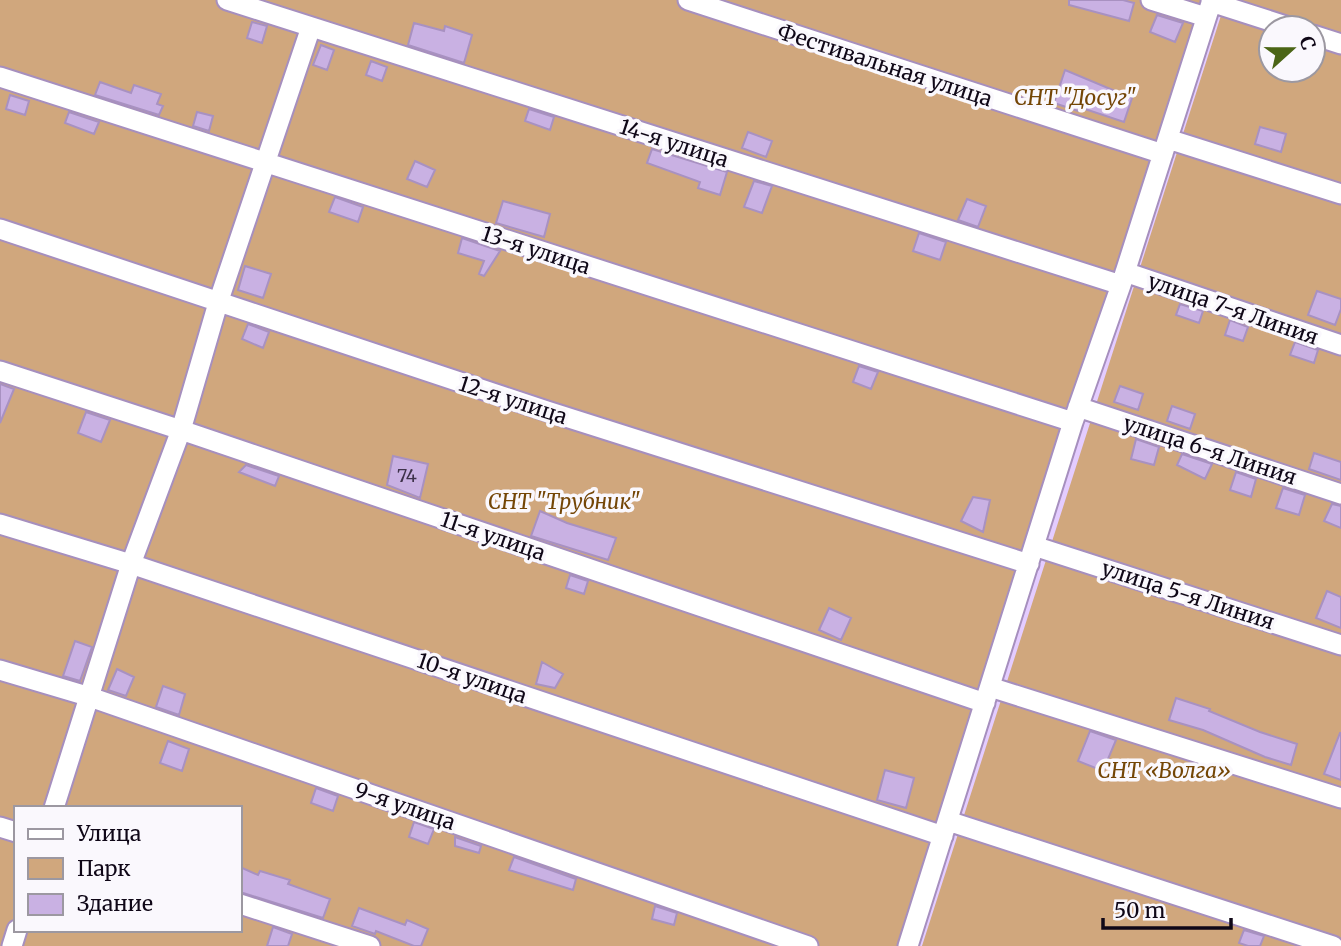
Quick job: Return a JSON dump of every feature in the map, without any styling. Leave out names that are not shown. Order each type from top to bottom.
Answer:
[{"type":"street","name":"14-я улица","points":[[227,0],[1123,279]]},
{"type":"street","name":"Фестивальная улица","points":[[688,0],[1165,146],[1341,194]]},
{"type":"street","points":[[1152,0],[1210,6],[1257,19]]},
{"type":"street","points":[[908,946],[1076,414],[1123,279],[1210,6]]},
{"type":"street","points":[[55,806],[87,696],[131,564],[181,430],[218,303],[311,27]]},
{"type":"street","name":"13-я улица","points":[[0,77],[1076,414]]},
{"type":"street","name":"12-я улица","points":[[0,229],[547,411],[1032,555]]},
{"type":"street","name":"улица 7-я Линия","points":[[1123,279],[1341,345]]},
{"type":"street","name":"11-я улица","points":[[0,371],[987,695],[1341,798]]},
{"type":"street","name":"улица 6-я Линия","points":[[1076,414],[1341,494]]},
{"type":"street","name":"10-я улица","points":[[0,524],[945,828],[1333,946]]},
{"type":"street","name":"улица 5-я Линия","points":[[1032,555],[1341,645]]},
{"type":"street","name":"9-я улица","points":[[0,670],[87,696],[808,946]]},
{"type":"street","points":[[242,905],[370,946]]},
{"type":"green space","name":"СНТ \"Трубник\"","points":[[0,0],[1209,0],[905,946],[0,946]]},
{"type":"green space","name":"СНТ «Волга»","points":[[1226,0],[1341,0],[1341,946],[922,946]]},
{"type":"building","points":[[1069,0],[1123,0],[1134,3],[1129,21],[1069,5]]},
{"type":"building","points":[[1157,15],[1183,23],[1175,42],[1150,32]]},
{"type":"building","points":[[252,22],[267,26],[262,43],[247,38]]},
{"type":"building","points":[[414,23],[444,31],[445,26],[472,35],[464,63],[408,45]]},
{"type":"building","points":[[321,45],[334,50],[327,70],[313,65]]},
{"type":"building","points":[[371,61],[387,67],[382,81],[366,75]]},
{"type":"building","points":[[1065,70],[1132,98],[1124,122],[1079,107],[1078,111],[1054,103]]},
{"type":"building","points":[[100,82],[131,93],[134,85],[161,94],[157,104],[163,106],[159,115],[95,95]]},
{"type":"building","points":[[10,95],[29,101],[25,115],[6,109]]},
{"type":"building","points":[[529,109],[554,117],[550,130],[525,121]]},
{"type":"building","points":[[69,112],[99,122],[94,134],[65,123]]},
{"type":"building","points":[[197,112],[213,116],[209,131],[193,126]]},
{"type":"building","points":[[1260,127],[1286,134],[1281,152],[1255,144]]},
{"type":"building","points":[[748,132],[772,141],[766,157],[742,148]]},
{"type":"building","points":[[652,149],[727,172],[720,195],[698,188],[700,182],[647,163]]},
{"type":"building","points":[[415,161],[435,170],[427,187],[407,179]]},
{"type":"building","points":[[754,181],[772,186],[762,213],[744,207]]},
{"type":"building","points":[[335,197],[363,207],[358,222],[329,212]]},
{"type":"building","points":[[967,199],[986,206],[978,227],[958,220]]},
{"type":"building","points":[[503,201],[550,214],[544,237],[496,223]]},
{"type":"building","points":[[919,233],[946,242],[940,260],[913,251]]},
{"type":"building","points":[[462,238],[500,251],[484,276],[479,274],[484,261],[458,253]]},
{"type":"building","points":[[245,266],[271,274],[263,298],[238,290]]},
{"type":"building","points":[[1317,291],[1341,299],[1341,309],[1335,325],[1308,315]]},
{"type":"building","points":[[1180,304],[1203,311],[1199,323],[1176,315]]},
{"type":"building","points":[[1230,320],[1248,327],[1243,341],[1225,335]]},
{"type":"building","points":[[248,324],[269,332],[263,348],[242,339]]},
{"type":"building","points":[[1295,342],[1318,350],[1314,363],[1290,355]]},
{"type":"building","points":[[859,366],[878,372],[871,389],[853,382]]},
{"type":"building","points":[[0,384],[14,389],[0,423]]},
{"type":"building","points":[[1120,386],[1143,394],[1138,410],[1114,402]]},
{"type":"building","points":[[1172,406],[1195,414],[1190,429],[1167,421]]},
{"type":"building","points":[[86,412],[110,420],[101,442],[78,433]]},
{"type":"building","points":[[1136,439],[1159,447],[1154,465],[1131,459]]},
{"type":"building","points":[[1314,453],[1341,462],[1341,480],[1309,469]]},
{"type":"building","points":[[1182,454],[1212,464],[1205,479],[1177,465]]},
{"type":"building","points":[[393,456],[428,464],[420,498],[387,485]]},
{"type":"building","points":[[246,465],[279,476],[275,486],[239,472]]},
{"type":"building","points":[[1236,472],[1256,479],[1251,497],[1230,490]]},
{"type":"building","points":[[1283,488],[1305,495],[1299,515],[1276,508]]},
{"type":"building","points":[[973,497],[990,500],[983,532],[961,521]]},
{"type":"building","points":[[1332,504],[1341,506],[1341,528],[1324,521]]},
{"type":"building","points":[[540,511],[567,523],[616,538],[608,560],[531,536]]},
{"type":"building","points":[[570,575],[588,581],[584,594],[566,588]]},
{"type":"building","points":[[1327,591],[1341,597],[1341,628],[1316,618]]},
{"type":"building","points":[[829,608],[851,618],[841,640],[819,630]]},
{"type":"building","points":[[75,641],[92,647],[80,681],[63,676]]},
{"type":"building","points":[[542,662],[563,674],[555,688],[536,684]]},
{"type":"building","points":[[117,669],[134,677],[126,696],[108,690]]},
{"type":"building","points":[[163,686],[185,694],[179,715],[156,707]]},
{"type":"building","points":[[1176,698],[1297,744],[1291,765],[1265,757],[1203,730],[1169,720]]},
{"type":"building","points":[[1090,731],[1116,740],[1103,771],[1078,761]]},
{"type":"building","points":[[1341,733],[1341,780],[1324,774]]},
{"type":"building","points":[[168,741],[189,749],[182,771],[160,763]]},
{"type":"building","points":[[885,770],[914,778],[906,808],[877,800]]},
{"type":"building","points":[[316,788],[338,796],[333,811],[311,803]]},
{"type":"building","points":[[414,822],[434,829],[428,844],[409,837]]},
{"type":"building","points":[[455,837],[481,846],[479,853],[455,846]]},
{"type":"building","points":[[514,857],[576,879],[573,890],[509,870]]},
{"type":"building","points":[[242,868],[258,875],[260,871],[290,880],[288,884],[330,899],[323,918],[242,893]]},
{"type":"building","points":[[655,906],[677,913],[674,925],[652,919]]},
{"type":"building","points":[[359,908],[405,925],[407,920],[428,929],[421,946],[352,926]]},
{"type":"building","points":[[273,927],[292,934],[288,946],[267,946]]},
{"type":"building","points":[[1244,930],[1264,936],[1260,946],[1239,943]]},
{"type":"park label","name":"СНТ \"Досуг\"","points":[[1075,97]]}]
